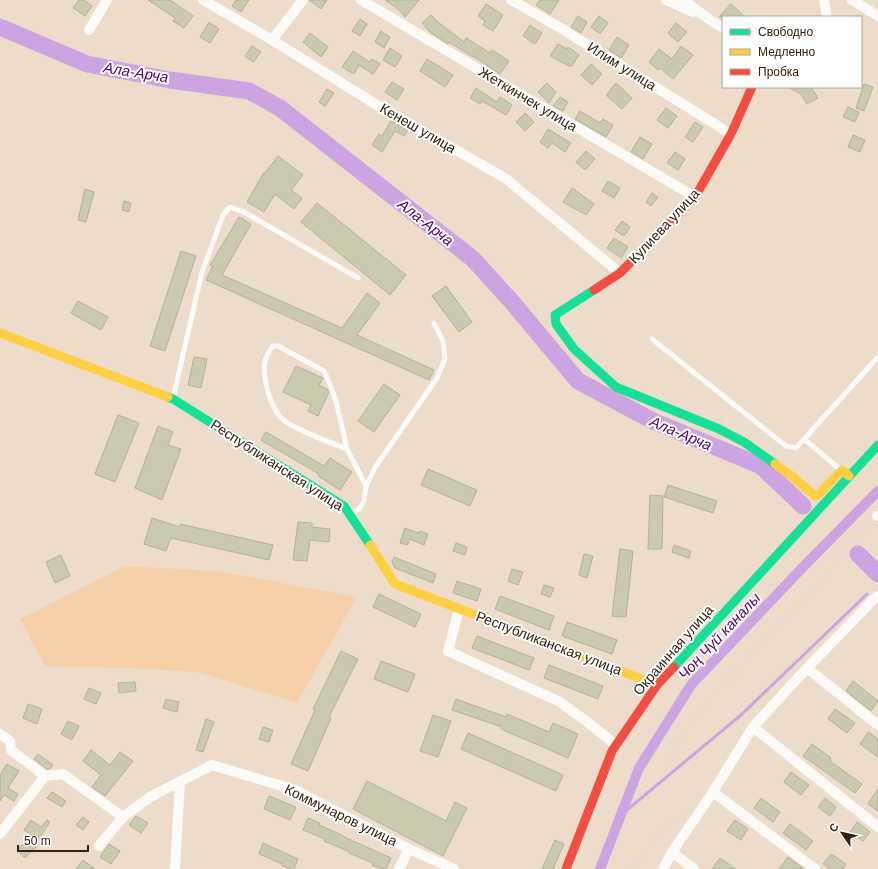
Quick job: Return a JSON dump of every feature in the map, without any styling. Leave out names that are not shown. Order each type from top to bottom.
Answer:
[{"type":"street","points":[[90,30],[107,0]]},
{"type":"street","name":"Кенеш улица","points":[[204,0],[377,105],[505,178],[620,274]]},
{"type":"street","points":[[272,40],[303,0]]},
{"type":"street","name":"Жеткинчек улица","points":[[362,0],[695,198]]},
{"type":"street","name":"Илим улица","points":[[512,0],[559,27],[731,134]]},
{"type":"street","points":[[666,0],[707,18]]},
{"type":"street","points":[[684,0],[722,27]]},
{"type":"street","points":[[824,0],[827,16]]},
{"type":"street","points":[[852,0],[878,16]]},
{"type":"street","name":"Кулиева улица","points":[[752,88],[731,134],[695,198],[620,274],[555,315],[556,324],[574,349],[616,387],[686,414],[744,442],[792,476],[815,496],[846,473]]},
{"type":"street","name":"Республиканская улица","points":[[2,337],[173,399],[344,506],[395,584],[658,685]]},
{"type":"street","points":[[846,473],[878,445]]},
{"type":"street","name":"Окраинная улица","points":[[566,869],[612,751],[658,685],[799,531],[846,473]]},
{"type":"street","points":[[663,869],[672,852],[713,792],[753,727],[807,668],[877,597]]},
{"type":"street","points":[[459,609],[448,651],[560,702],[616,745]]},
{"type":"street","points":[[807,668],[878,725]]},
{"type":"street","points":[[753,727],[878,827]]},
{"type":"street","points":[[0,734],[10,741],[11,750],[45,776],[63,774],[123,817]]},
{"type":"street","name":"Коммунаров улица","points":[[99,846],[123,817],[150,797],[212,765],[295,790],[409,849],[454,869]]},
{"type":"street","points":[[0,834],[45,776]]},
{"type":"street","points":[[175,869],[180,781]]},
{"type":"street","points":[[713,792],[815,869]]},
{"type":"street","points":[[399,869],[409,849]]},
{"type":"street","points":[[672,852],[694,869]]},
{"type":"lane","points":[[173,399],[202,272],[223,215],[230,207],[244,212],[358,278]]},
{"type":"lane","points":[[350,515],[359,509],[364,501],[366,486],[376,466],[437,378],[445,359],[444,341],[434,323]]},
{"type":"lane","points":[[652,339],[786,446],[796,448],[878,357]]},
{"type":"lane","points":[[347,449],[292,426],[281,418],[269,400],[263,368],[267,355],[273,346],[278,346],[324,371],[336,401],[347,449],[366,486]]},
{"type":"lane","points":[[804,439],[846,473]]},
{"type":"path","points":[[668,760],[700,709],[808,597],[878,516]]},
{"type":"path","points":[[630,869],[658,835],[688,811]]},
{"type":"shaded area","points":[[124,566],[218,571],[357,597],[297,703],[198,672],[45,666],[20,619]]},
{"type":"building","points":[[79,0],[84,0],[92,6],[85,16],[73,8]]},
{"type":"building","points":[[148,0],[170,0],[193,16],[184,28],[173,21],[175,18]]},
{"type":"building","points":[[236,0],[249,0],[241,12],[232,6]]},
{"type":"building","points":[[309,0],[327,0],[321,9]]},
{"type":"building","points":[[385,0],[419,0],[405,17],[398,9]]},
{"type":"building","points":[[540,0],[559,0],[550,14],[536,5]]},
{"type":"building","points":[[486,4],[503,15],[493,31],[483,25],[485,21],[478,16]]},
{"type":"building","points":[[731,4],[744,16],[722,16],[719,17]]},
{"type":"building","points":[[431,15],[464,42],[466,38],[490,53],[492,50],[509,61],[500,74],[473,56],[449,42],[448,44],[430,32],[422,23]]},
{"type":"building","points":[[578,16],[587,22],[581,33],[571,27]]},
{"type":"building","points":[[599,16],[608,23],[600,34],[591,27]]},
{"type":"building","points":[[360,19],[367,24],[360,36],[352,31]]},
{"type":"building","points":[[209,22],[219,29],[210,43],[200,37]]},
{"type":"building","points":[[676,23],[687,32],[678,42],[668,33]]},
{"type":"building","points":[[530,25],[542,33],[535,44],[523,36]]},
{"type":"building","points":[[381,31],[390,37],[384,48],[375,42]]},
{"type":"building","points":[[310,33],[328,47],[321,57],[303,42]]},
{"type":"building","points":[[617,37],[629,45],[621,58],[609,50]]},
{"type":"building","points":[[558,44],[567,49],[568,47],[579,55],[572,66],[569,66],[550,56]]},
{"type":"building","points":[[252,46],[261,52],[253,62],[245,56]]},
{"type":"building","points":[[681,46],[693,55],[673,79],[660,68],[658,70],[649,62],[659,49],[672,59]]},
{"type":"building","points":[[390,48],[402,56],[395,67],[383,60]]},
{"type":"building","points":[[353,51],[370,62],[372,59],[380,64],[373,74],[359,65],[354,74],[342,67]]},
{"type":"building","points":[[427,59],[453,75],[445,87],[420,71]]},
{"type":"building","points":[[591,64],[602,74],[592,85],[581,75]]},
{"type":"building","points":[[392,82],[404,89],[397,100],[385,92]]},
{"type":"building","points":[[547,83],[556,92],[549,103],[538,92]]},
{"type":"building","points":[[616,83],[632,98],[622,109],[606,95]]},
{"type":"building","points":[[864,84],[873,87],[864,111],[856,108]]},
{"type":"building","points":[[476,88],[497,102],[500,97],[512,105],[506,115],[482,101],[480,104],[470,98]]},
{"type":"building","points":[[790,88],[812,88],[818,98],[807,104],[801,94]]},
{"type":"building","points":[[327,89],[334,93],[325,106],[319,102]]},
{"type":"building","points":[[560,97],[568,102],[563,111],[553,106]]},
{"type":"building","points":[[848,107],[859,112],[855,122],[843,117]]},
{"type":"building","points":[[666,108],[677,116],[668,128],[657,120]]},
{"type":"building","points":[[580,111],[600,123],[603,119],[613,125],[606,137],[575,119]]},
{"type":"building","points":[[525,113],[534,122],[525,131],[516,122]]},
{"type":"building","points":[[391,121],[408,130],[404,136],[395,131],[382,152],[372,145],[379,134],[382,136]]},
{"type":"building","points":[[695,122],[703,127],[693,142],[685,137]]},
{"type":"building","points":[[548,129],[571,143],[565,152],[552,143],[548,148],[540,142]]},
{"type":"building","points":[[853,135],[865,140],[860,152],[848,147]]},
{"type":"building","points":[[640,137],[652,144],[643,159],[631,152]]},
{"type":"building","points":[[586,151],[595,159],[585,170],[576,162]]},
{"type":"building","points":[[675,152],[685,159],[678,170],[667,163]]},
{"type":"building","points":[[278,156],[303,175],[291,190],[302,198],[294,209],[275,194],[264,212],[247,202],[264,172],[265,173]]},
{"type":"building","points":[[608,181],[620,188],[614,198],[602,191]]},
{"type":"building","points":[[572,188],[594,204],[586,215],[563,202]]},
{"type":"building","points":[[85,189],[94,192],[86,222],[78,220]]},
{"type":"building","points":[[652,193],[658,197],[651,206],[646,202]]},
{"type":"building","points":[[124,201],[131,203],[129,212],[122,210]]},
{"type":"building","points":[[317,203],[406,275],[390,295],[301,222]]},
{"type":"building","points":[[239,217],[251,224],[222,275],[342,328],[367,293],[380,303],[357,335],[434,370],[429,380],[206,280],[213,266],[210,265]]},
{"type":"building","points":[[622,221],[630,227],[624,236],[615,230]]},
{"type":"building","points":[[614,238],[628,247],[621,258],[607,248]]},
{"type":"building","points":[[181,251],[196,256],[165,351],[150,346]]},
{"type":"building","points":[[446,286],[472,322],[459,332],[432,296]]},
{"type":"building","points":[[78,301],[108,317],[101,330],[71,313]]},
{"type":"building","points":[[194,357],[207,359],[201,388],[188,385]]},
{"type":"building","points":[[296,366],[323,378],[319,385],[327,389],[329,392],[318,416],[308,411],[311,405],[283,392]]},
{"type":"building","points":[[384,384],[400,395],[374,432],[358,421]]},
{"type":"building","points":[[118,415],[139,423],[115,482],[95,474]]},
{"type":"building","points":[[158,426],[173,432],[168,445],[181,449],[162,500],[135,488]]},
{"type":"building","points":[[266,432],[324,466],[330,458],[352,472],[340,490],[318,476],[319,474],[261,440]]},
{"type":"building","points":[[428,469],[477,490],[470,506],[421,485]]},
{"type":"building","points":[[668,485],[717,501],[713,513],[664,497]]},
{"type":"building","points":[[650,495],[663,496],[662,549],[648,549]]},
{"type":"building","points":[[152,518],[180,527],[180,524],[273,545],[269,560],[171,538],[166,551],[144,544]]},
{"type":"building","points":[[298,522],[312,523],[312,527],[330,529],[329,542],[310,540],[307,561],[293,560]]},
{"type":"building","points":[[405,528],[419,533],[420,531],[428,534],[424,545],[410,539],[407,545],[400,543]]},
{"type":"building","points":[[456,543],[467,547],[465,555],[453,551]]},
{"type":"building","points":[[674,545],[691,551],[689,558],[672,552]]},
{"type":"building","points":[[620,549],[633,551],[626,617],[612,616]]},
{"type":"building","points":[[584,554],[593,556],[587,578],[579,575]]},
{"type":"building","points":[[61,555],[70,576],[55,583],[46,562]]},
{"type":"building","points":[[394,557],[436,574],[433,583],[395,568],[392,562]]},
{"type":"building","points":[[512,569],[523,572],[518,585],[508,581]]},
{"type":"building","points":[[457,581],[481,589],[477,601],[453,593]]},
{"type":"building","points":[[544,585],[554,588],[550,597],[541,594]]},
{"type":"building","points":[[379,594],[421,614],[415,627],[373,607]]},
{"type":"building","points":[[500,596],[554,616],[549,630],[495,609]]},
{"type":"building","points":[[567,622],[617,640],[612,654],[562,636]]},
{"type":"building","points":[[477,636],[534,658],[529,670],[472,648]]},
{"type":"building","points":[[341,651],[358,659],[329,717],[331,718],[308,771],[291,764],[315,710],[313,709]]},
{"type":"building","points":[[381,661],[415,674],[408,692],[374,679]]},
{"type":"building","points":[[549,665],[603,686],[598,699],[544,678]]},
{"type":"building","points":[[853,681],[878,701],[871,711],[846,691]]},
{"type":"building","points":[[135,682],[136,691],[119,693],[118,683]]},
{"type":"building","points":[[89,688],[101,693],[96,704],[84,699]]},
{"type":"building","points":[[166,699],[179,702],[177,712],[163,708]]},
{"type":"building","points":[[456,699],[506,717],[507,714],[549,732],[553,723],[578,734],[568,758],[501,729],[502,727],[452,710]]},
{"type":"building","points":[[28,704],[42,709],[37,724],[23,718]]},
{"type":"building","points":[[835,709],[855,723],[847,733],[828,719]]},
{"type":"building","points":[[433,715],[451,721],[438,757],[420,751]]},
{"type":"building","points":[[206,719],[214,722],[203,752],[196,750]]},
{"type":"building","points":[[68,721],[79,726],[72,740],[61,734]]},
{"type":"building","points":[[263,727],[273,730],[269,742],[259,739]]},
{"type":"building","points":[[868,732],[878,739],[878,757],[860,744]]},
{"type":"building","points":[[468,733],[563,775],[556,791],[461,749]]},
{"type":"building","points":[[812,744],[831,758],[830,761],[862,784],[855,793],[803,756]]},
{"type":"building","points":[[91,750],[110,765],[120,752],[133,761],[105,796],[92,787],[101,775],[83,761]]},
{"type":"building","points":[[38,754],[53,765],[50,769],[47,769],[34,759]]},
{"type":"building","points":[[7,764],[19,771],[8,788],[18,794],[14,801],[4,795],[0,801],[0,775]]},
{"type":"building","points":[[791,772],[809,785],[801,795],[784,782]]},
{"type":"building","points":[[367,781],[446,821],[455,802],[467,808],[443,856],[353,809]]},
{"type":"building","points":[[878,789],[878,811],[868,804]]},
{"type":"building","points":[[52,792],[66,801],[62,807],[47,798]]},
{"type":"building","points":[[269,796],[296,807],[290,820],[264,809]]},
{"type":"building","points":[[761,798],[780,812],[773,822],[754,808]]},
{"type":"building","points":[[825,798],[836,807],[830,816],[818,807]]},
{"type":"building","points":[[136,816],[148,823],[141,833],[129,825]]},
{"type":"building","points":[[83,817],[89,822],[83,830],[76,825]]},
{"type":"building","points":[[308,818],[320,823],[319,825],[391,858],[386,869],[372,865],[373,863],[324,841],[325,839],[303,830]]},
{"type":"building","points":[[31,820],[41,827],[47,820],[50,822],[34,846],[36,847],[25,858],[17,850],[32,835],[24,830]]},
{"type":"building","points":[[735,820],[748,829],[741,840],[727,831]]},
{"type":"building","points":[[857,822],[870,832],[863,841],[850,832]]},
{"type":"building","points":[[790,824],[813,841],[806,850],[783,833]]},
{"type":"building","points":[[555,840],[564,844],[553,869],[542,869]]},
{"type":"building","points":[[263,843],[298,859],[294,869],[290,869],[259,854]]},
{"type":"building","points":[[109,844],[120,851],[111,864],[100,857]]},
{"type":"building","points":[[831,854],[846,864],[843,869],[830,869],[823,864]]},
{"type":"building","points":[[788,857],[804,869],[779,869]]},
{"type":"building","points":[[720,858],[736,869],[712,869]]},
{"type":"building","points":[[83,860],[95,869],[76,869]]},
{"type":"waterway","name":"Ала-Арча","points":[[0,27],[87,64],[170,80],[249,91],[280,108],[473,259],[512,302],[578,381],[653,421],[761,466],[803,506]]},
{"type":"waterway","name":"Чоң Чүй каналы","points":[[600,869],[639,768],[691,685],[804,566],[878,491]]},
{"type":"waterway","name":"Ала-Арча","points":[[858,554],[878,574]]},
{"type":"waterway","points":[[621,815],[741,715],[867,594]]},
{"type":"traffic: fast","points":[[594,290],[555,315],[556,324],[574,349],[616,387],[719,429],[744,442],[775,464]]},
{"type":"traffic: fast","points":[[168,397],[344,506],[370,545]]},
{"type":"traffic: fast","points":[[674,667],[878,445]]},
{"type":"traffic: slow","points":[[0,333],[168,397]]},
{"type":"traffic: slow","points":[[775,464],[792,476],[815,496],[819,494],[842,470],[849,476]]},
{"type":"traffic: slow","points":[[370,545],[395,584],[657,685]]},
{"type":"traffic: jam","points":[[594,290],[620,273],[695,197],[731,134],[752,88]]},
{"type":"traffic: jam","points":[[566,869],[612,751],[657,685],[674,667]]}]
